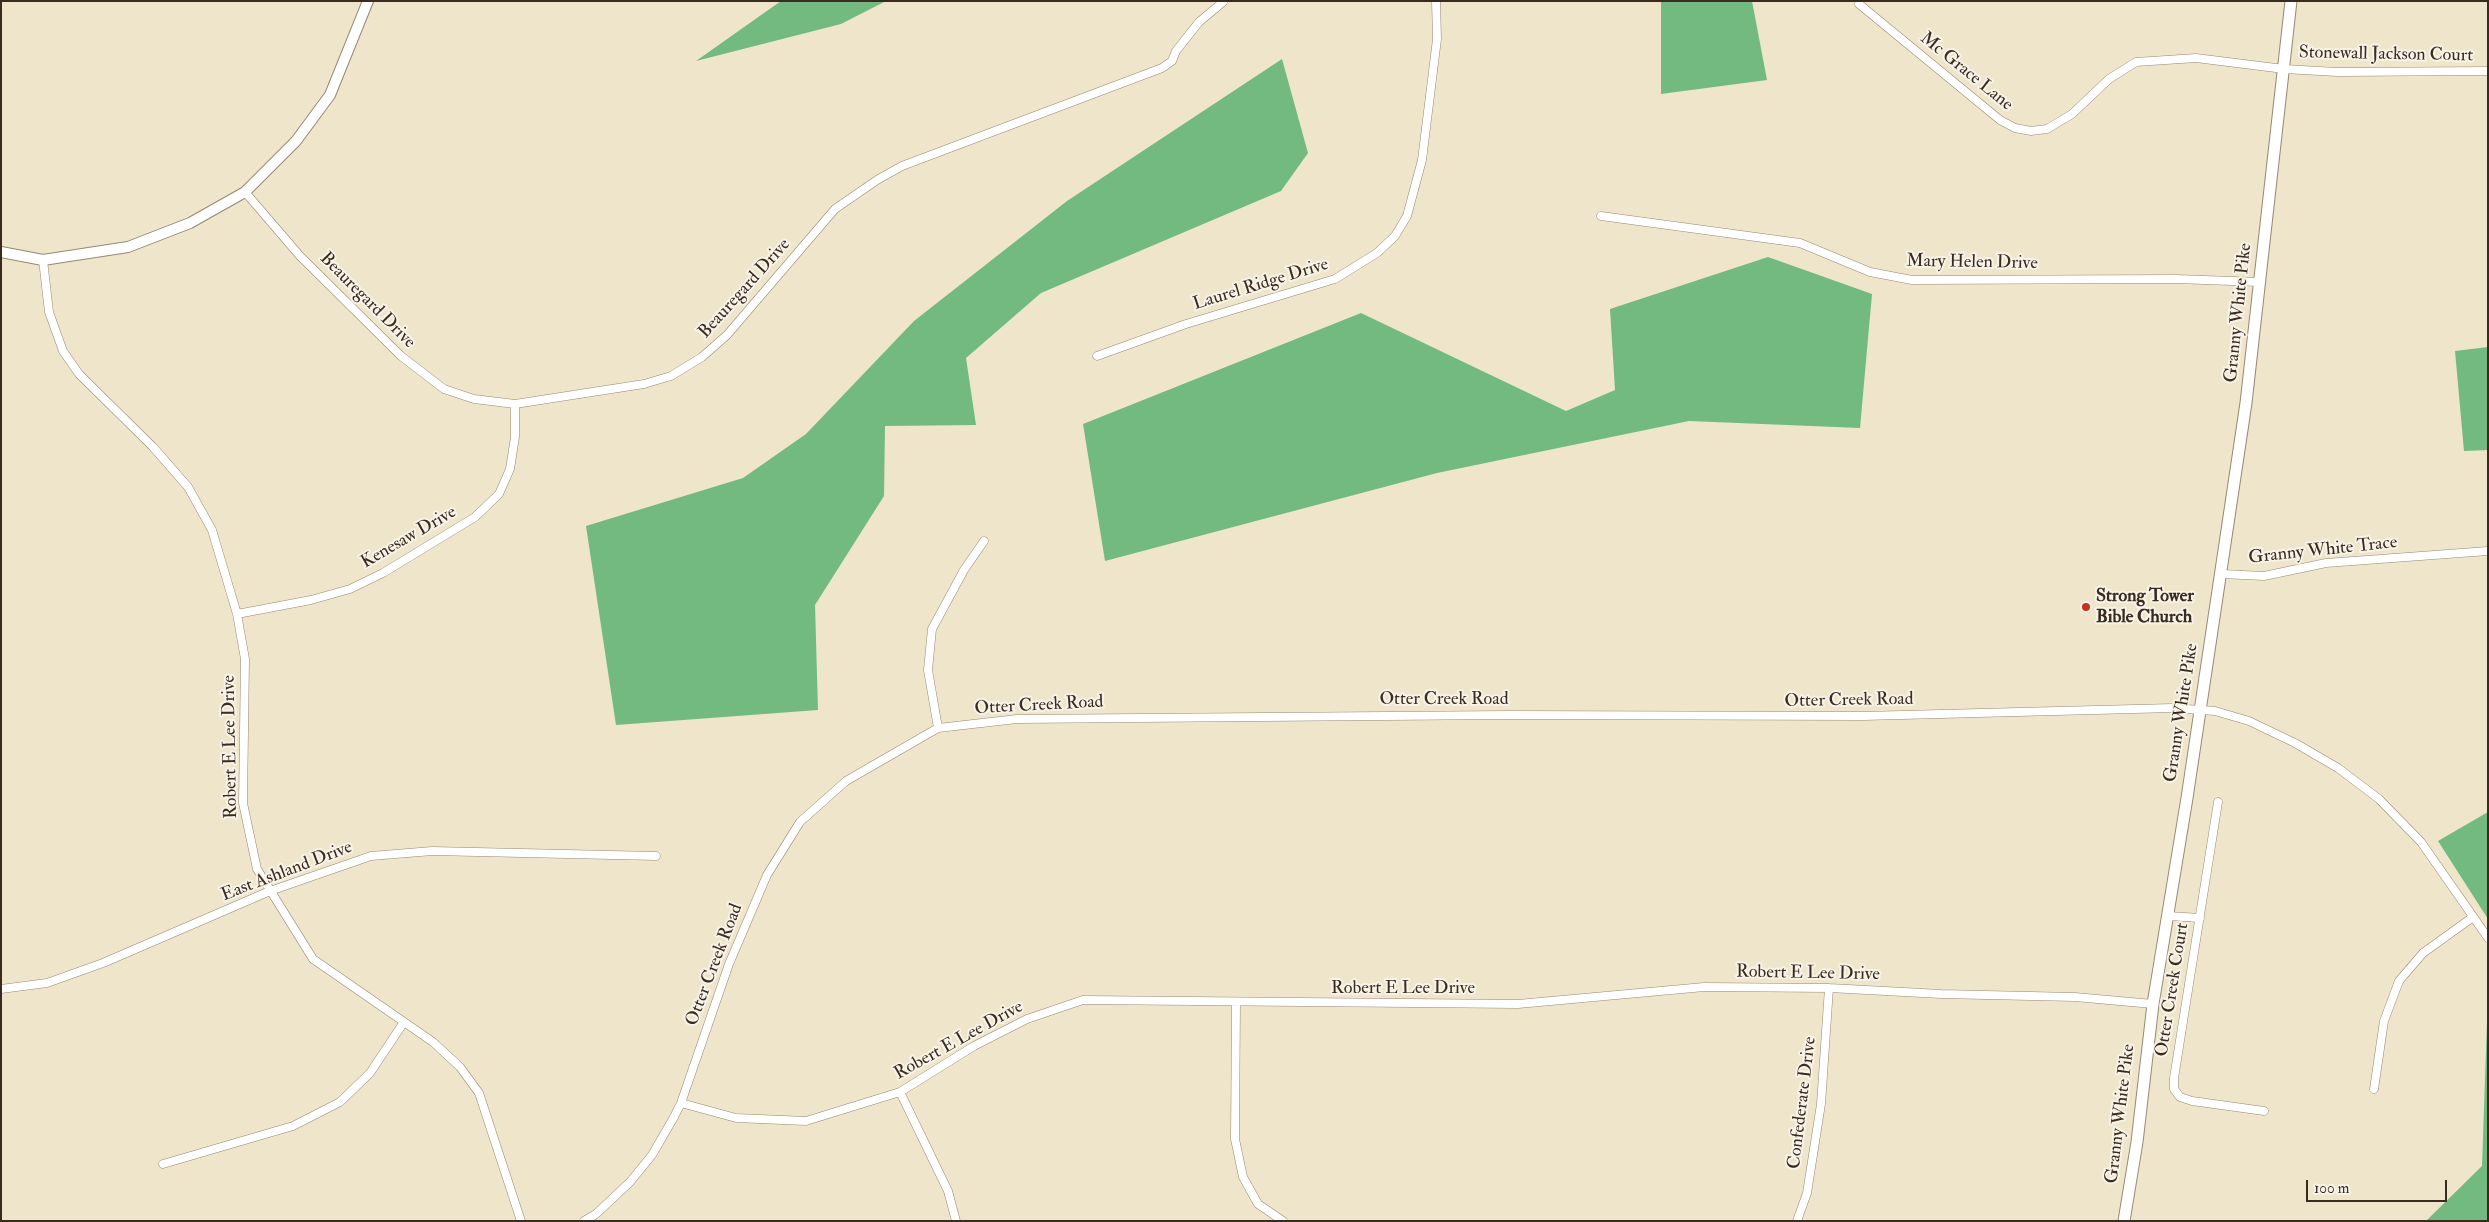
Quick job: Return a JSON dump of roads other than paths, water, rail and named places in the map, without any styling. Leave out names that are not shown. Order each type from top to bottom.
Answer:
[{"type":"main road","name":"Granny White Pike","points":[[2124,1221],[2137,1142],[2153,1004],[2222,574],[2250,376],[2291,1]]},
{"type":"street","points":[[1,252],[43,260],[128,248],[190,223],[245,192],[296,141],[330,95],[368,1]]},
{"type":"street","name":"Laurel Ridge Drive","points":[[1097,356],[1186,324],[1335,279],[1377,253],[1395,236],[1407,216],[1422,160],[1437,39],[1436,1]]},
{"type":"street","name":"Beauregard Drive","points":[[245,192],[300,256],[403,359],[444,389],[474,399],[515,404],[644,384],[670,376],[702,357],[727,335],[836,209],[878,180],[902,166],[1162,68],[1172,61],[1176,51],[1200,22],[1223,2]]},
{"type":"street","name":"Mc Grace Lane","points":[[1858,4],[2000,120],[2015,128],[2031,131],[2047,129],[2072,114],[2109,80],[2136,62],[2196,58],[2284,69]]},
{"type":"street","name":"Stonewall Jackson Court","points":[[2284,69],[2363,73],[2488,71]]},
{"type":"street","name":"Mary Helen Drive","points":[[1601,216],[1800,243],[1870,272],[1912,280],[2185,279],[2260,282]]},
{"type":"street","name":"Robert E Lee Drive","points":[[43,260],[49,312],[63,351],[78,374],[153,447],[188,487],[212,530],[237,614],[245,660],[243,803],[257,869],[313,959],[433,1042],[460,1067],[479,1093],[521,1221]]},
{"type":"street","name":"Kenesaw Drive","points":[[237,614],[311,600],[350,589],[383,573],[475,517],[499,494],[510,469],[515,437],[515,404]]},
{"type":"street","points":[[938,728],[928,670],[932,630],[964,570],[984,541]]},
{"type":"street","name":"Granny White Trace","points":[[2222,574],[2264,576],[2326,562],[2488,552]]},
{"type":"street","name":"Otter Creek Road","points":[[584,1221],[596,1214],[630,1182],[652,1155],[681,1103],[729,964],[767,875],[800,822],[846,781],[938,728],[1017,719],[1508,715],[1863,716],[2156,708],[2200,710],[2238,718],[2286,738],[2324,759],[2361,784],[2413,832],[2488,938]]},
{"type":"street","name":"Otter Creek Court","points":[[2218,802],[2174,1078],[2174,1089],[2180,1097],[2192,1101],[2264,1112]]},
{"type":"street","name":"East Ashland Drive","points":[[1,989],[47,983],[103,963],[270,892],[323,871],[371,856],[432,851],[656,856]]},
{"type":"street","points":[[2168,916],[2200,918]]},
{"type":"street","points":[[2374,1089],[2384,1021],[2399,981],[2423,952],[2473,917]]},
{"type":"street","name":"Robert E Lee Drive","points":[[681,1103],[736,1118],[806,1121],[900,1092],[974,1046],[1027,1019],[1082,1000],[1203,1000],[1236,1003],[1518,1004],[1704,986],[1829,988],[1941,994],[2088,997],[2153,1004]]},
{"type":"street","name":"Confederate Drive","points":[[1797,1221],[1807,1193],[1821,1104],[1829,988]]},
{"type":"street","points":[[1236,1003],[1235,1139],[1243,1177],[1258,1204],[1283,1221]]},
{"type":"street","points":[[164,1164],[293,1126],[340,1102],[370,1073],[404,1022]]},
{"type":"street","points":[[900,1092],[948,1191],[956,1221]]},
{"type":"place","name":"Strong Tower Bible Church","points":[[2086,607]]}]
